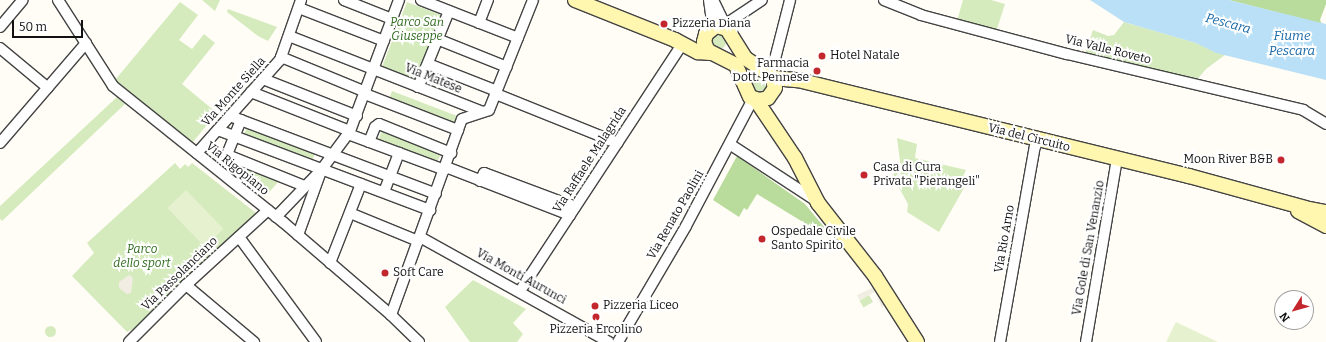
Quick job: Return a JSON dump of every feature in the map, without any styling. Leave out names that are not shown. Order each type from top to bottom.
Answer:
[{"type":"main road","points":[[575,0],[678,42],[698,52],[710,53],[736,66],[748,94],[755,99],[774,122],[805,176],[818,203],[875,276],[917,342]]},
{"type":"main road","points":[[678,42],[718,28]]},
{"type":"main road","points":[[710,53],[704,42],[718,28]]},
{"type":"main road","points":[[718,28],[745,58],[771,71]]},
{"type":"main road","points":[[745,84],[752,73],[771,71]]},
{"type":"main road","points":[[771,71],[774,122]]},
{"type":"main road","name":"Via del Circuito","points":[[771,71],[798,80],[1117,159],[1284,203],[1326,212]]},
{"type":"main road","points":[[755,99],[765,99],[773,93]]},
{"type":"main road","points":[[805,176],[882,271],[927,342]]},
{"type":"main road","name":"Via del Circuito","points":[[1284,203],[1326,226]]},
{"type":"main road","points":[[1326,212],[1326,226]]},
{"type":"street","points":[[0,27],[23,0]]},
{"type":"street","name":"Via Rigopiano","points":[[58,0],[113,86],[298,235],[391,315],[418,342]]},
{"type":"street","points":[[344,0],[392,19]]},
{"type":"street","name":"Via Passolanciano","points":[[129,342],[186,285],[239,237],[272,214],[322,170],[349,133],[357,116],[399,0]]},
{"type":"street","points":[[421,0],[518,38]]},
{"type":"street","points":[[479,23],[488,0]]},
{"type":"street","points":[[391,315],[446,168],[462,119],[489,110],[533,0]]},
{"type":"street","points":[[709,0],[718,28]]},
{"type":"street","points":[[713,0],[718,28]]},
{"type":"street","points":[[718,28],[762,0]]},
{"type":"street","points":[[771,71],[790,0]]},
{"type":"street","name":"Via Valle Roveto","points":[[884,0],[921,15],[1067,54],[1303,110],[1326,124]]},
{"type":"street","points":[[300,4],[384,41]]},
{"type":"street","name":"Via Monte Siella","points":[[197,153],[281,57],[300,4]]},
{"type":"street","points":[[418,87],[449,11]]},
{"type":"street","points":[[289,36],[374,69]]},
{"type":"street","points":[[437,39],[507,67]]},
{"type":"street","name":"Via Raffaele Malagrida","points":[[520,291],[618,143],[678,42]]},
{"type":"street","points":[[0,143],[86,43]]},
{"type":"street","points":[[0,48],[48,88]]},
{"type":"street","points":[[281,57],[365,93],[458,130]]},
{"type":"street","name":"Via Matese","points":[[428,64],[618,143]]},
{"type":"street","name":"Via Matese","points":[[374,69],[483,112]]},
{"type":"street","points":[[263,79],[357,116]]},
{"type":"street","points":[[251,92],[369,142],[480,181],[572,211]]},
{"type":"street","name":"Via Renato Paolini","points":[[618,342],[731,145],[755,99]]},
{"type":"street","points":[[230,116],[436,194]]},
{"type":"street","points":[[241,120],[227,155],[304,186]]},
{"type":"street","points":[[369,142],[379,124],[451,154]]},
{"type":"street","points":[[218,130],[430,210]]},
{"type":"street","name":"Via Rio Arno","points":[[1000,342],[1036,140]]},
{"type":"street","points":[[731,145],[818,203]]},
{"type":"street","points":[[384,192],[399,153]]},
{"type":"street","name":"Via Gole di San Venanzio","points":[[1086,342],[1117,159]]},
{"type":"street","name":"Via Passolanciano","points":[[298,235],[322,170]]},
{"type":"street","points":[[330,262],[361,184]]},
{"type":"street","name":"Via Monti Aurunci","points":[[350,213],[419,239],[520,291],[609,342]]},
{"type":"street","points":[[239,237],[316,342]]},
{"type":"street","points":[[186,285],[254,342]]},
{"type":"green space","points":[[202,0],[220,0],[215,11]]},
{"type":"green space","points":[[963,0],[991,0],[1005,4],[996,32],[957,21]]},
{"type":"green space","points":[[1229,0],[1326,0],[1326,4],[1320,20],[1322,24]]},
{"type":"green space","points":[[180,2],[198,15],[179,40],[192,49],[204,34],[215,43],[182,84],[217,113],[192,143],[115,80]]},
{"type":"green space","name":"Parco San Giuseppe","points":[[407,2],[443,16],[418,81],[382,67]]},
{"type":"green space","points":[[228,9],[277,27],[268,41],[258,36],[227,12]]},
{"type":"green space","points":[[1124,22],[1196,43],[1225,55],[1206,69],[1195,82],[1084,57],[1093,30],[1108,36],[1114,35]]},
{"type":"green space","points":[[716,35],[722,35],[726,39],[726,45],[722,49],[716,49],[712,45],[712,39]]},
{"type":"green space","points":[[759,75],[766,76],[769,92],[756,95],[749,84],[753,77]]},
{"type":"green space","points":[[392,91],[463,118],[459,129],[388,102]]},
{"type":"green space","points":[[117,97],[125,104],[2,221],[0,219],[0,206]]},
{"type":"green space","points":[[248,124],[316,150],[312,160],[244,134]]},
{"type":"green space","points":[[383,128],[442,151],[437,164],[378,141]]},
{"type":"green space","points":[[897,138],[917,144],[915,158],[966,170],[959,185],[964,188],[939,232],[907,212],[908,204],[892,175],[901,169]]},
{"type":"green space","points":[[737,156],[805,204],[824,227],[821,233],[757,194],[747,210],[744,208],[739,217],[713,200]]},
{"type":"green space","points":[[230,160],[279,181],[265,197],[226,165]]},
{"type":"green space","name":"Parco dello sport","points":[[175,163],[180,169],[185,164],[188,167],[192,163],[256,213],[139,326],[127,332],[72,276],[94,253],[87,243]]},
{"type":"green space","points":[[186,190],[224,229],[205,247],[167,208]]},
{"type":"green space","points":[[473,280],[526,309],[513,323],[523,334],[517,342],[470,342],[445,307]]},
{"type":"green space","points":[[869,295],[873,302],[863,307],[859,300]]},
{"type":"green space","points":[[1176,322],[1218,342],[1166,342]]},
{"type":"green space","points":[[48,326],[52,326],[54,327],[54,335],[48,336],[45,333],[45,329]]},
{"type":"shaded area","points":[[129,275],[133,278],[131,293],[127,294],[119,288],[119,282]]},
{"type":"shaded area","points":[[874,287],[886,303],[882,308],[875,292],[859,300],[857,295]]},
{"type":"water","name":"Fiume Pescara","points":[[1090,0],[1229,0],[1326,24],[1326,80],[1216,53],[1196,43],[1124,22]]},
{"type":"place","name":"Pizzeria Diana","points":[[664,24]]},
{"type":"place","name":"Hotel Natale","points":[[822,56]]},
{"type":"place","name":"Farmacia Dott. Pennese","points":[[817,71]]},
{"type":"place","name":"Moon River B&B","points":[[1281,160]]},
{"type":"place","name":"Casa di Cura Privata \"Pierangeli\"","points":[[864,175]]},
{"type":"place","name":"Ospedale Civile Santo Spirito","points":[[762,239]]},
{"type":"place","name":"Soft Care","points":[[385,273]]},
{"type":"place","name":"Pizzeria Liceo","points":[[595,306]]},
{"type":"place","name":"Pizzeria Ercolino","points":[[596,317]]},
{"type":"water label","name":"Pescara","points":[[1228,24]]}]
